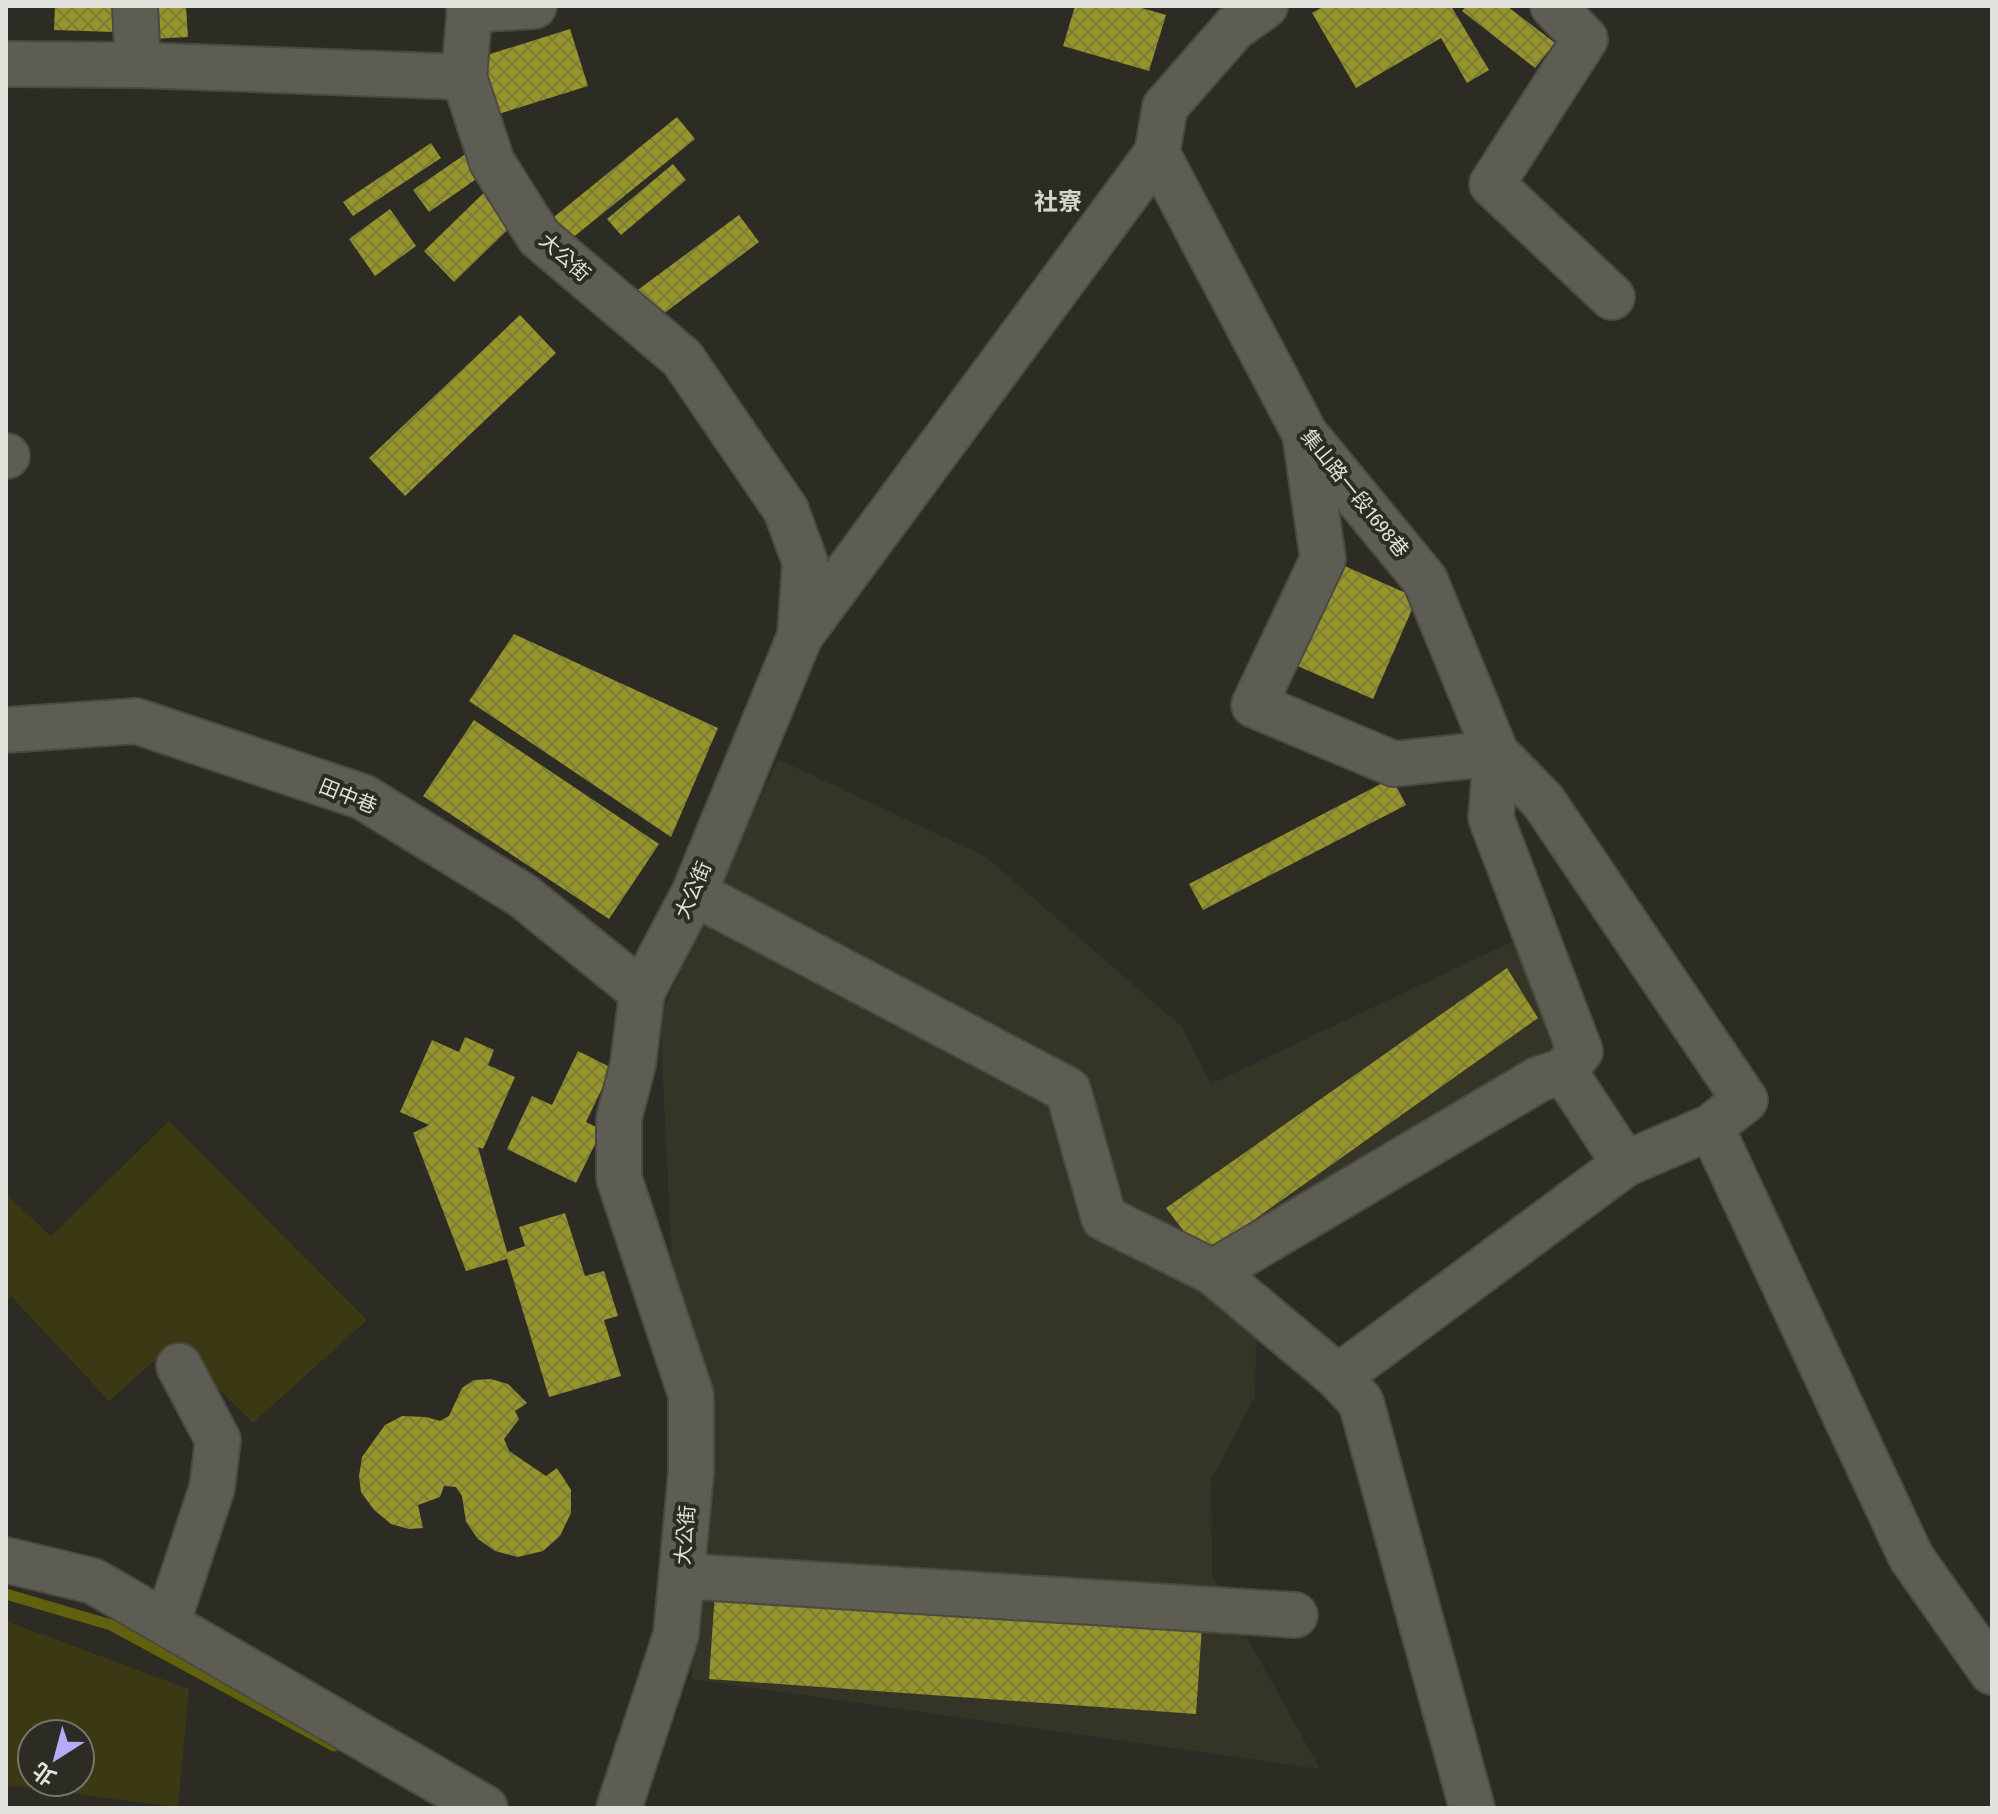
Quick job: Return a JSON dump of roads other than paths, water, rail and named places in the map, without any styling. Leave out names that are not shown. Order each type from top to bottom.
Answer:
[{"type":"street","points":[[135,6],[138,65]]},
{"type":"street","points":[[470,8],[534,6]]},
{"type":"street","points":[[800,636],[1157,153],[1165,107],[1234,28],[1265,6]]},
{"type":"street","points":[[1553,6],[1585,39],[1492,184],[1612,297]]},
{"type":"street","name":"大公街","points":[[470,8],[464,77],[492,162],[539,237],[682,358],[786,510],[805,562],[800,636],[694,893],[642,992],[633,1064],[619,1118],[619,1178],[691,1395],[691,1473],[676,1635],[619,1808]]},
{"type":"street","points":[[6,64],[138,65],[464,77]]},
{"type":"street","name":"集山路一段1698巷","points":[[1157,153],[1305,434],[1425,580],[1496,753]]},
{"type":"street","points":[[1305,434],[1323,559],[1254,705],[1394,764],[1496,753]]},
{"type":"street","name":"田中巷","points":[[6,730],[136,721],[363,797],[522,895],[642,992]]},
{"type":"street","points":[[1213,1272],[1539,1079],[1564,1071],[1580,1051],[1491,818],[1496,753]]},
{"type":"street","points":[[1338,1377],[1625,1164],[1711,1127],[1745,1100],[1543,801],[1496,753]]},
{"type":"street","points":[[694,893],[1068,1090],[1104,1218],[1213,1272],[1338,1377],[1361,1402],[1472,1808]]},
{"type":"street","points":[[1564,1071],[1625,1164]]},
{"type":"street","points":[[1711,1127],[1911,1557],[1992,1672]]},
{"type":"street","points":[[167,1624],[212,1488],[218,1440],[179,1366]]},
{"type":"street","points":[[6,1560],[93,1581],[485,1808]]},
{"type":"street","points":[[682,1576],[1295,1615]]},
{"type":"waterway","points":[[6,1594],[111,1625],[334,1746]]},
{"type":"district","name":"社寮","points":[[1058,202]]}]
